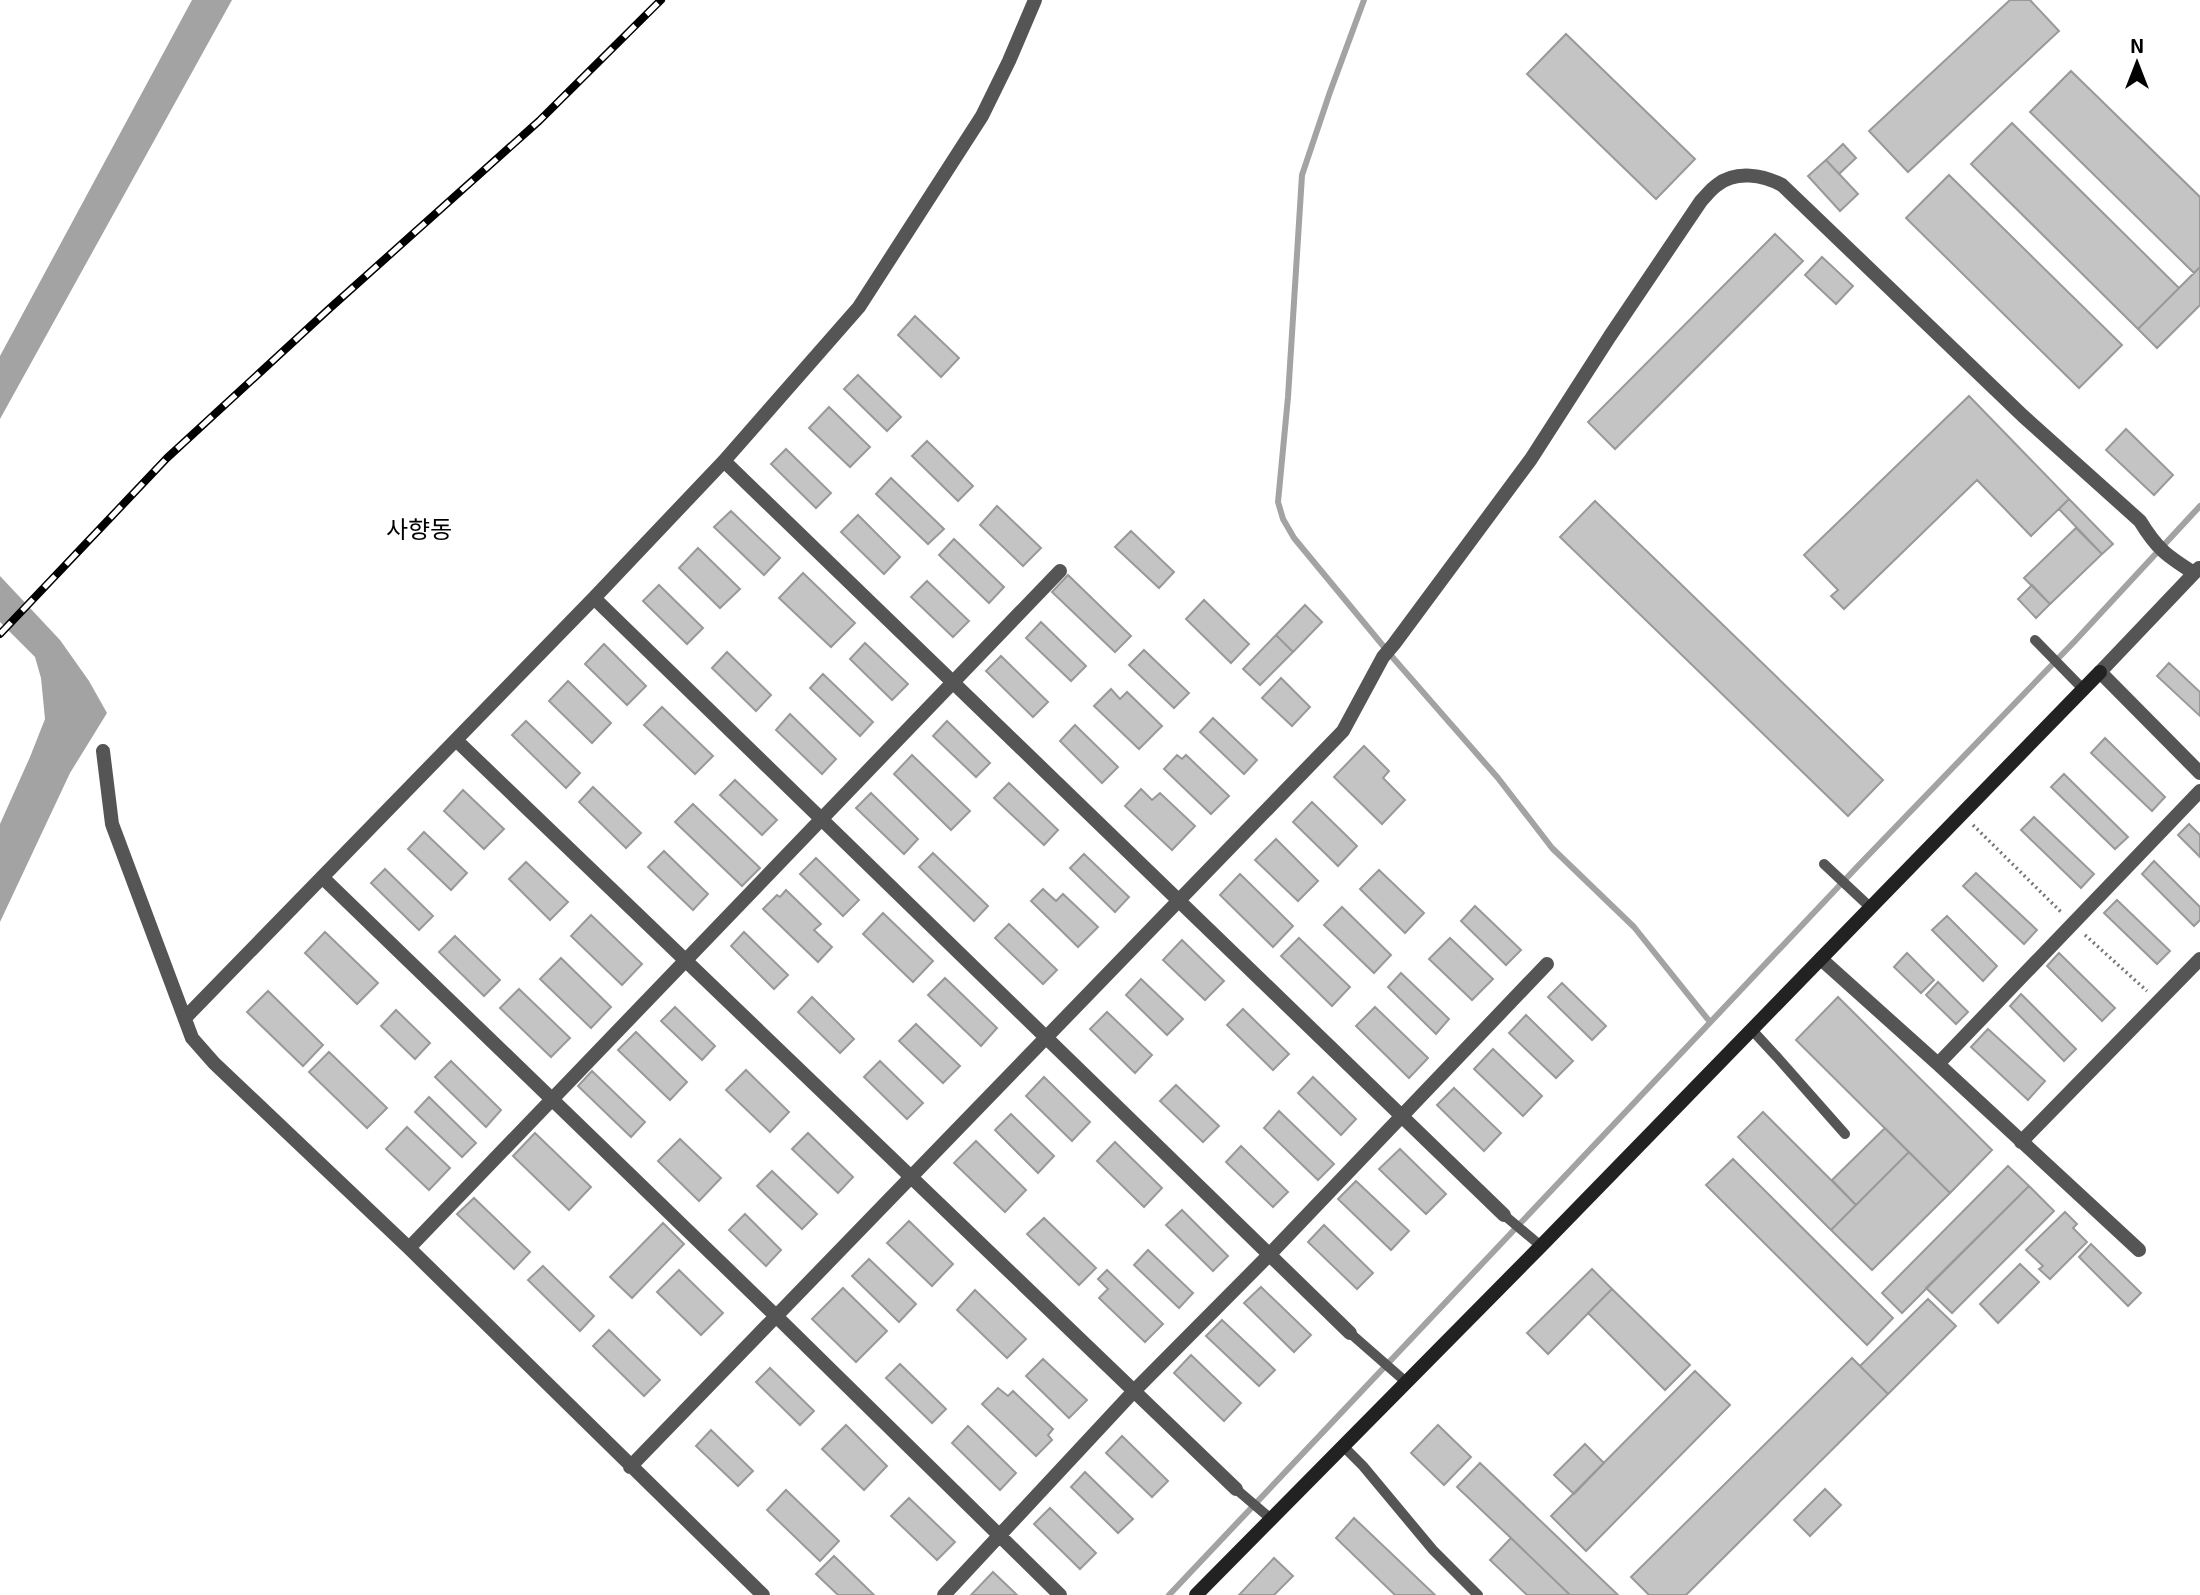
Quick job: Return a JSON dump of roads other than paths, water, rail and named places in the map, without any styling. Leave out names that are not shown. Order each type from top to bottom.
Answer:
[{"type":"street","points":[[185,1018],[724,461],[859,307],[982,116],[1035,0]]},
{"type":"street","points":[[630,1466],[1343,731],[1383,657],[1531,459],[1609,336],[1700,201],[1718,184],[1742,176],[1764,176],[1782,185],[2023,416],[2140,522],[2165,555],[2197,570],[1752,1030],[1536,1241],[1406,1382],[1196,1595]]},
{"type":"street","points":[[724,461],[1508,1218]]},
{"type":"street","points":[[409,1248],[1060,570]]},
{"type":"street","points":[[594,598],[1350,1333]]},
{"type":"street","points":[[2100,671],[2200,773]]},
{"type":"street","points":[[456,740],[1240,1492]]},
{"type":"street","points":[[103,751],[112,824],[192,1038],[214,1063],[409,1248],[763,1595]]},
{"type":"street","points":[[1938,1064],[2200,791]]},
{"type":"street","points":[[322,877],[1060,1595]]},
{"type":"street","points":[[1821,959],[2139,1250]]},
{"type":"street","points":[[2021,1142],[2200,959]]},
{"type":"street","points":[[944,1595],[1134,1391],[1403,1117],[1547,964]]},
{"type":"lane","points":[[2035,640],[2083,689]]},
{"type":"lane","points":[[1824,864],[1871,908]]},
{"type":"lane","points":[[1752,1030],[1845,1135]]},
{"type":"lane","points":[[1508,1218],[1536,1241]]},
{"type":"lane","points":[[1350,1333],[1406,1382]]},
{"type":"lane","points":[[1343,1446],[1433,1550],[1478,1595]]},
{"type":"lane","points":[[1240,1492],[1271,1519]]},
{"type":"waterway","points":[[1364,0],[1302,175],[1288,397],[1278,502],[1283,519],[1294,538],[1394,659],[1498,778],[1552,848],[1634,927],[1710,1022]]},
{"type":"waterway","points":[[1169,1595],[2200,506]]},
{"type":"railway","points":[[0,634],[167,458],[539,121],[661,0]]},
{"type":"district","name":"사향동","points":[[419,528]]}]
